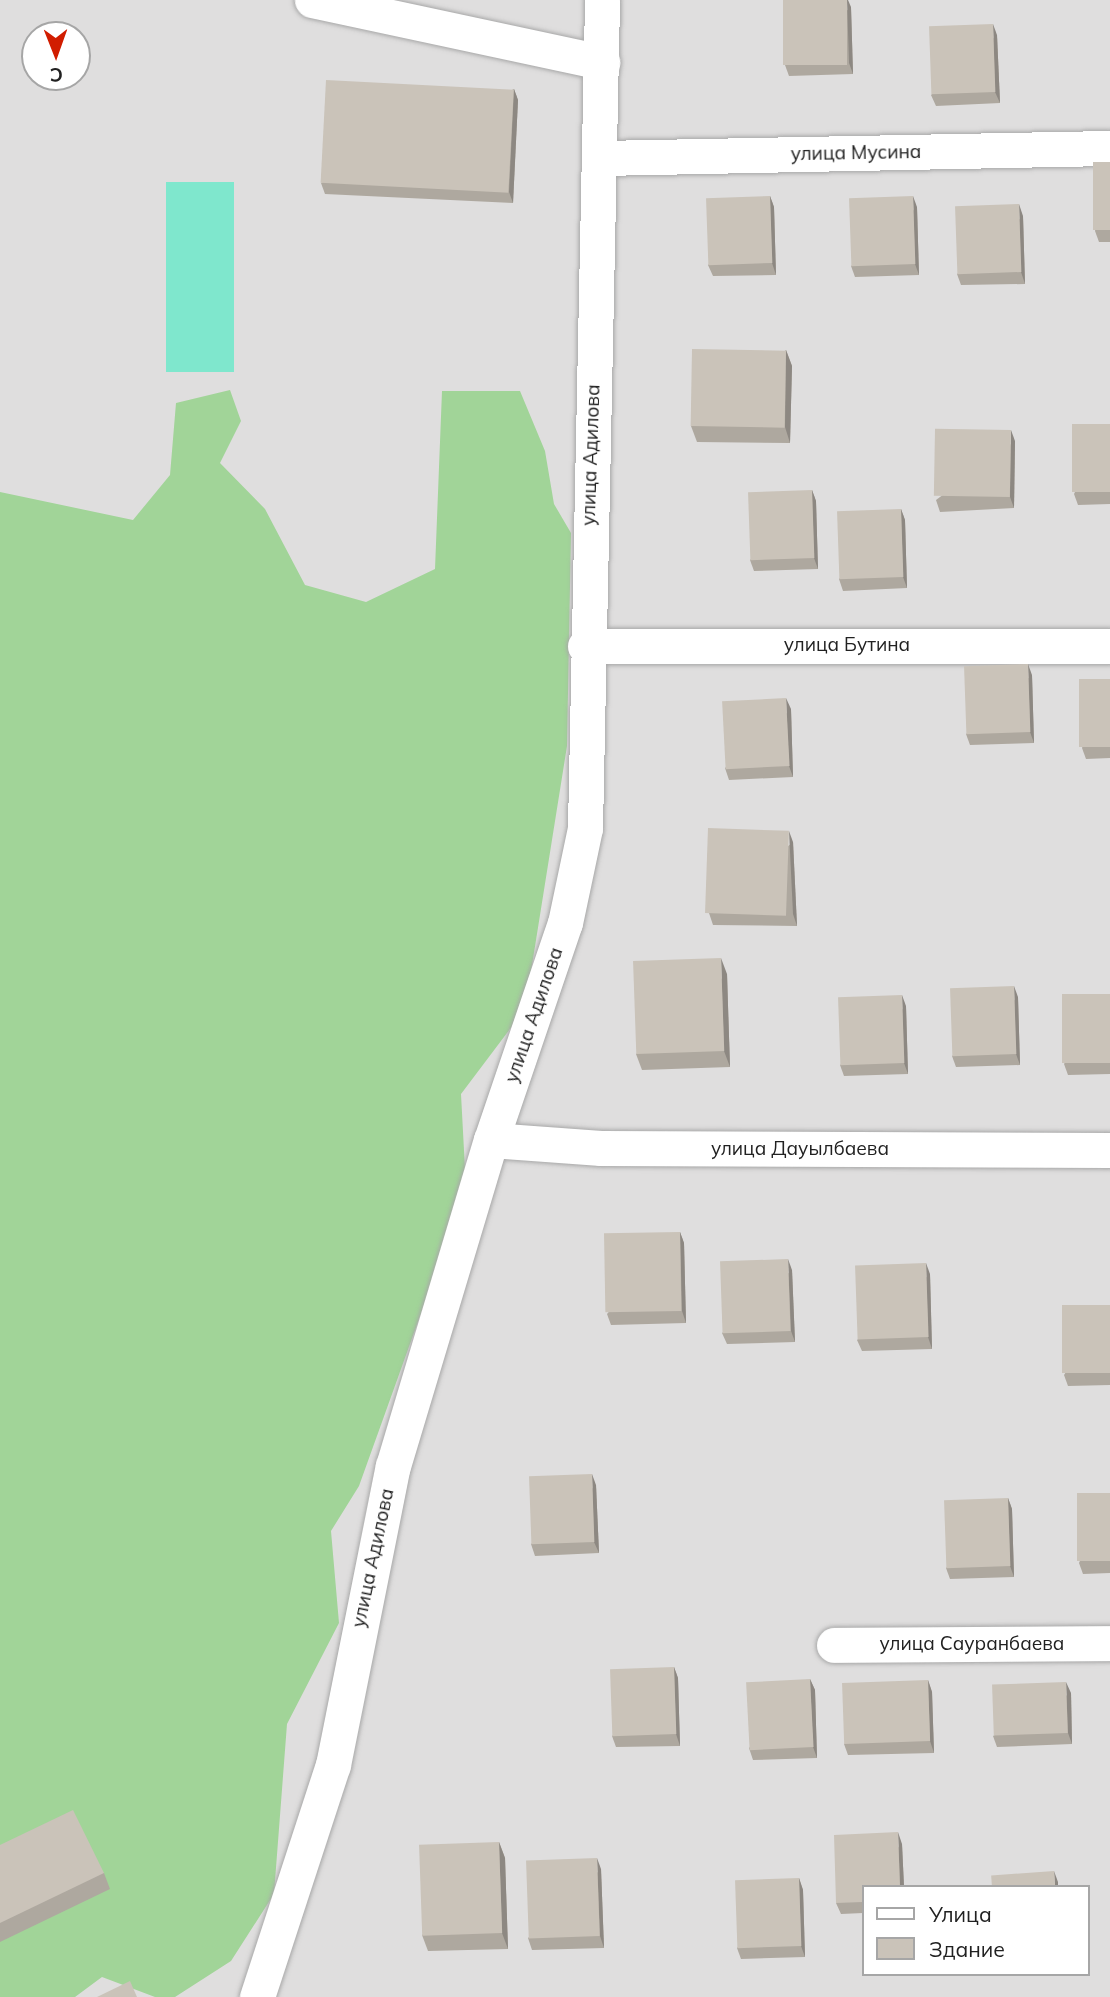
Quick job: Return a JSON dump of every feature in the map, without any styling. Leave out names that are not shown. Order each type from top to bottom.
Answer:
[{"type":"street","points":[[312,0],[601,62]]},
{"type":"street","name":"улица Адилова","points":[[257,1997],[332,1765],[393,1466],[491,1140],[565,923],[585,828],[584,646],[601,158],[602,0]]},
{"type":"street","name":"улица Мусина","points":[[601,158],[1110,148]]},
{"type":"street","name":"улица Бутина","points":[[584,646],[1110,646]]},
{"type":"street","name":"улица Дауылбаева","points":[[491,1140],[601,1148],[1110,1150]]},
{"type":"street","name":"улица Сауранбаева","points":[[834,1646],[1110,1643]]},
{"type":"shaded area","points":[[0,0],[1110,0],[1110,1997],[0,1997]]},
{"type":"green space","points":[[166,182],[234,182],[234,372],[166,372]]},
{"type":"green space","points":[[230,390],[241,421],[220,463],[265,509],[305,585],[366,602],[435,569],[442,391],[520,391],[545,451],[554,504],[571,533],[567,746],[525,1009],[461,1094],[466,1188],[359,1486],[331,1531],[339,1623],[287,1724],[274,1894],[231,1961],[175,1997],[155,1997],[102,1977],[75,1997],[0,1997],[0,492],[133,520],[170,475],[176,403]]},
{"type":"building","points":[[783,0],[847,0],[847,65],[783,65]]},
{"type":"building","points":[[993,24],[995,92],[931,94],[929,26]]},
{"type":"building","points":[[326,80],[514,90],[508,193],[321,183]]},
{"type":"building","points":[[1093,162],[1110,162],[1110,230],[1093,230]]},
{"type":"building","points":[[770,196],[772,263],[708,265],[706,198]]},
{"type":"building","points":[[913,196],[915,264],[851,266],[849,198]]},
{"type":"building","points":[[1019,204],[1021,272],[957,274],[955,206]]},
{"type":"building","points":[[692,349],[786,351],[785,428],[691,426]]},
{"type":"building","points":[[1072,424],[1110,424],[1110,492],[1072,492]]},
{"type":"building","points":[[935,429],[1011,430],[1010,497],[934,496]]},
{"type":"building","points":[[812,490],[814,558],[750,560],[748,492]]},
{"type":"building","points":[[901,509],[903,577],[839,579],[837,511]]},
{"type":"building","points":[[1028,664],[1030,732],[966,734],[964,666]]},
{"type":"building","points":[[1079,679],[1110,679],[1110,747],[1079,747]]},
{"type":"building","points":[[786,698],[790,766],[726,769],[722,701]]},
{"type":"building","points":[[708,828],[789,831],[786,916],[705,913]]},
{"type":"building","points":[[721,958],[724,1051],[636,1054],[633,961]]},
{"type":"building","points":[[1014,986],[1016,1054],[952,1056],[950,988]]},
{"type":"building","points":[[1062,994],[1110,994],[1110,1063],[1062,1063]]},
{"type":"building","points":[[902,995],[904,1063],[840,1065],[838,997]]},
{"type":"building","points":[[680,1232],[681,1311],[605,1312],[604,1233]]},
{"type":"building","points":[[788,1259],[791,1331],[723,1333],[720,1261]]},
{"type":"building","points":[[926,1263],[929,1337],[858,1339],[855,1265]]},
{"type":"building","points":[[1062,1305],[1110,1305],[1110,1373],[1062,1373]]},
{"type":"building","points":[[592,1474],[594,1542],[531,1544],[529,1476]]},
{"type":"building","points":[[1077,1493],[1110,1493],[1110,1561],[1077,1561]]},
{"type":"building","points":[[1008,1498],[1010,1566],[946,1568],[944,1500]]},
{"type":"building","points":[[674,1667],[676,1734],[612,1736],[610,1669]]},
{"type":"building","points":[[810,1679],[814,1747],[750,1750],[746,1682]]},
{"type":"building","points":[[928,1680],[930,1741],[844,1744],[842,1683]]},
{"type":"building","points":[[1066,1682],[1068,1733],[994,1736],[992,1685]]},
{"type":"building","points":[[73,1810],[104,1873],[0,1923],[0,1845]]},
{"type":"building","points":[[898,1832],[900,1885],[862,1885],[862,1902],[836,1903],[834,1835]]},
{"type":"building","points":[[499,1842],[502,1933],[422,1936],[419,1845]]},
{"type":"building","points":[[597,1858],[600,1936],[529,1938],[526,1860]]},
{"type":"building","points":[[1054,1871],[1055,1885],[992,1885],[991,1875]]},
{"type":"building","points":[[799,1878],[801,1946],[737,1948],[735,1880]]},
{"type":"building","points":[[130,1981],[137,1997],[97,1997]]}]
